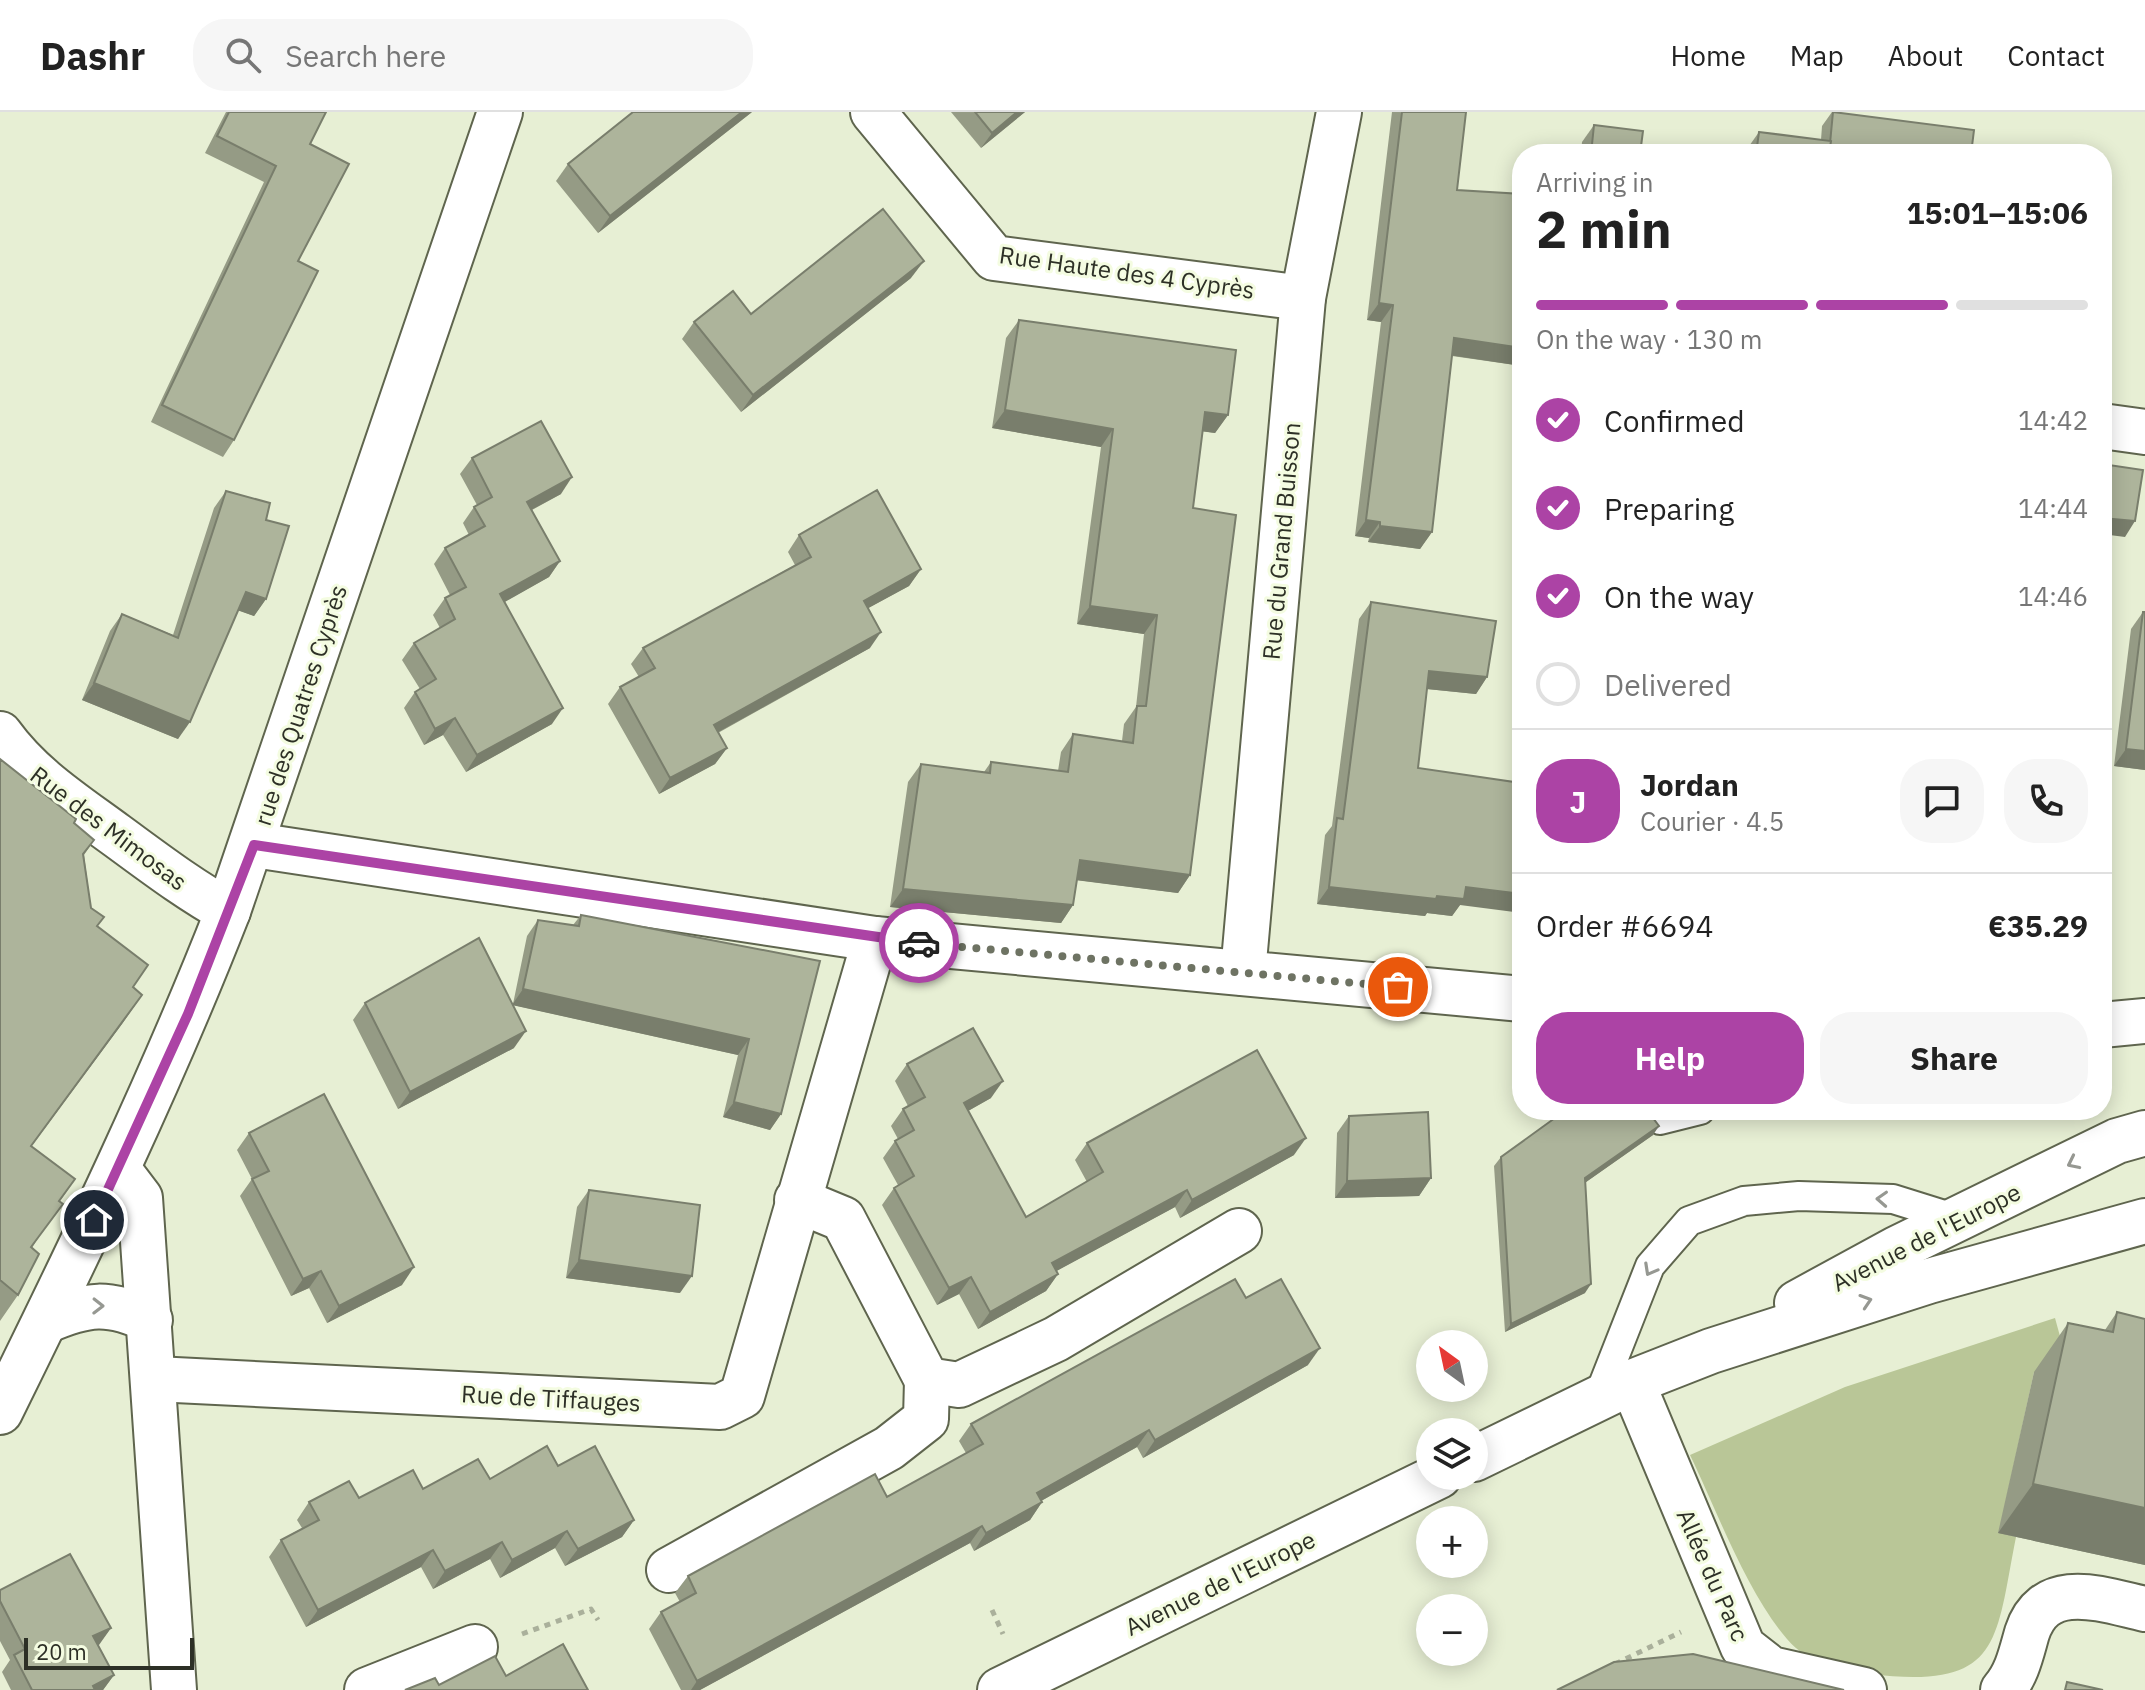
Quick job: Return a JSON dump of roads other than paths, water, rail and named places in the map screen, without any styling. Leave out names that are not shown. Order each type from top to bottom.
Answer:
[{"type":"street","name":"rue des Quatres Cyprès","points":[[0,1412],[118,1169],[188,1014],[254,845],[500,112]]},
{"type":"street","name":"Rue Haute des 4 Cyprès","points":[[873,112],[994,258],[1303,298]]},
{"type":"street","name":"Rue du Grand Buisson","points":[[1243,973],[1303,298],[1339,112]]},
{"type":"street","points":[[2112,427],[2145,432]]},
{"type":"street","name":"Rue des Mimosas","points":[[0,734],[17,757],[46,784],[195,893],[228,911]]},
{"type":"street","points":[[254,845],[875,939],[1512,998]]},
{"type":"street","name":"Rue de Tiffauges","points":[[155,1379],[720,1407],[742,1396],[875,939]]},
{"type":"street","points":[[2112,1024],[2145,1021]]},
{"type":"street","name":"Avenue de l'Europe","points":[[1711,1351],[1957,1219],[2117,1141],[2145,1133]]},
{"type":"street","points":[[118,1169],[140,1198],[155,1379],[174,1690]]},
{"type":"street","points":[[669,1570],[889,1448],[926,1419],[927,1380],[843,1219],[797,1200]]},
{"type":"street","name":"Avenue de l'Europe","points":[[1488,1452],[1615,1390],[1711,1351],[1929,1281],[2145,1221]]},
{"type":"street","points":[[927,1380],[959,1385],[1001,1366],[1056,1339],[1239,1231]]},
{"type":"street","points":[[46,1321],[81,1306],[121,1307],[150,1320]]},
{"type":"street","name":"Allée du Parc","points":[[1615,1390],[1737,1638],[1759,1663],[1771,1669],[1864,1690]]},
{"type":"street","name":"Avenue de l'Europe","points":[[1000,1690],[1416,1487]]},
{"type":"street","points":[[2003,1690],[2014,1676],[2030,1626],[2053,1600],[2068,1595],[2088,1596],[2145,1609]]},
{"type":"street","points":[[367,1690],[475,1647]]},
{"type":"lane","points":[[1615,1390],[1650,1266],[1689,1221],[1744,1201],[1799,1196],[1893,1199],[1957,1219]]}]
